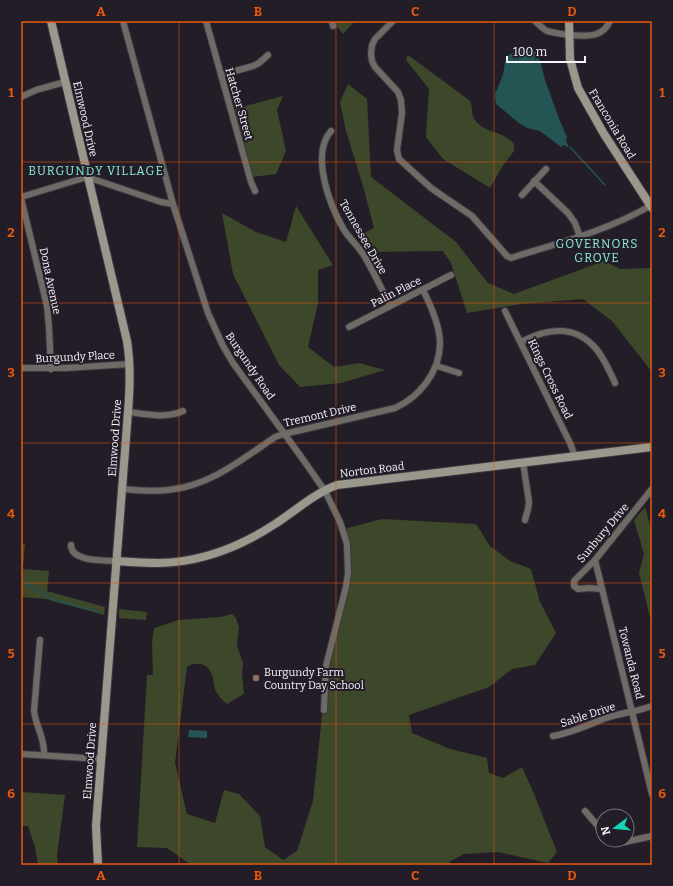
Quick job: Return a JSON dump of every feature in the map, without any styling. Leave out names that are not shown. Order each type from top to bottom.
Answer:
[{"type":"street","name":"Elmwood Drive","points":[[51,21],[125,333],[130,364],[128,412],[96,826],[98,865]]},
{"type":"street","name":"Burgundy Road","points":[[123,21],[173,204],[201,294],[215,330],[234,363],[325,491],[340,522],[346,544],[348,573],[346,588],[326,666],[324,710]]},
{"type":"street","name":"Hatcher Street","points":[[206,21],[251,182],[255,191]]},
{"type":"street","points":[[394,21],[375,39],[372,45],[371,54],[376,67],[400,96],[402,113],[397,150],[400,159],[402,163],[431,188],[472,216],[511,258],[580,237],[622,221],[651,207]]},
{"type":"street","points":[[535,21],[549,32],[586,36],[593,36],[603,31],[610,21]]},
{"type":"street","name":"Franconia Road","points":[[569,21],[572,70],[580,94],[651,207]]},
{"type":"street","points":[[221,75],[253,66],[268,55]]},
{"type":"street","points":[[21,97],[36,90],[65,82]]},
{"type":"street","name":"Tennessee Drive","points":[[331,131],[325,139],[323,146],[323,168],[327,192],[332,207],[345,231],[364,256],[390,306]]},
{"type":"street","points":[[522,195],[546,169]]},
{"type":"street","points":[[21,197],[87,177],[160,202],[173,204]]},
{"type":"street","points":[[534,182],[568,213],[575,223],[580,237]]},
{"type":"street","name":"Dona Avenue","points":[[21,197],[47,306],[51,369]]},
{"type":"street","name":"Palin Place","points":[[349,327],[451,275]]},
{"type":"street","name":"Tremont Drive","points":[[122,489],[167,490],[198,484],[223,472],[275,437],[400,406],[417,394],[437,366],[440,333],[436,317],[423,290]]},
{"type":"street","name":"Kings Cross Road","points":[[505,312],[521,342],[575,456]]},
{"type":"street","points":[[521,342],[539,334],[551,331],[565,332],[578,336],[589,342],[598,351],[615,383]]},
{"type":"street","name":"Burgundy Place","points":[[21,368],[51,369],[130,364]]},
{"type":"street","points":[[437,366],[459,373]]},
{"type":"street","points":[[128,412],[166,416],[174,415],[182,411]]},
{"type":"street","name":"Norton Road","points":[[71,545],[71,549],[79,557],[147,563],[171,563],[195,559],[218,553],[260,534],[333,486],[652,447]]},
{"type":"street","points":[[524,462],[529,502],[525,520]]},
{"type":"street","name":"Sunbury Drive","points":[[602,589],[578,589],[574,583],[575,579],[595,560],[652,489]]},
{"type":"street","name":"Towanda Road","points":[[595,560],[632,712],[650,774],[652,794]]},
{"type":"street","points":[[40,640],[34,711],[44,744],[44,755]]},
{"type":"street","name":"Sable Drive","points":[[553,736],[578,730],[604,718],[652,706]]},
{"type":"street","points":[[21,754],[101,759]]},
{"type":"street","points":[[585,811],[595,823]]},
{"type":"street","points":[[635,840],[652,836]]},
{"type":"shaded area","points":[[332,21],[355,21],[343,34]]},
{"type":"shaded area","points":[[520,49],[534,51],[537,53],[545,80],[567,137],[566,140],[569,148],[564,145],[561,147],[540,131],[527,128],[496,104],[495,94],[503,75],[505,62],[509,55]]},
{"type":"shaded area","points":[[408,55],[469,100],[474,118],[479,124],[484,128],[505,136],[514,144],[514,151],[502,167],[490,188],[443,159],[426,137],[429,89],[406,60]]},
{"type":"shaded area","points":[[348,84],[367,99],[371,177],[456,242],[488,283],[514,294],[604,261],[620,269],[652,268],[652,372],[612,321],[583,299],[521,304],[467,313],[451,263],[443,251],[369,252],[360,235],[374,228],[346,131],[340,102]]},
{"type":"shaded area","points":[[283,96],[277,110],[286,151],[276,174],[252,177],[234,109]]},
{"type":"shaded area","points":[[296,206],[333,265],[318,270],[318,303],[308,347],[334,367],[359,363],[385,370],[341,383],[300,387],[279,365],[233,274],[222,213],[256,232],[286,242]]},
{"type":"shaded area","points":[[645,507],[652,532],[652,625],[639,573],[644,554],[634,520]]},
{"type":"shaded area","points":[[382,519],[476,524],[490,546],[510,561],[531,569],[540,602],[556,633],[535,665],[512,669],[489,687],[409,715],[412,733],[450,749],[487,758],[489,773],[503,778],[522,767],[557,852],[548,863],[498,852],[464,854],[449,862],[453,865],[191,865],[167,848],[137,847],[147,675],[153,675],[152,641],[154,628],[179,620],[221,617],[232,614],[236,618],[239,627],[237,646],[243,663],[242,673],[244,694],[227,704],[217,693],[214,687],[212,675],[207,667],[200,664],[194,664],[187,667],[175,763],[187,814],[215,823],[224,790],[239,794],[260,816],[265,847],[283,860],[297,851],[313,801],[328,658],[348,573],[347,528]]},
{"type":"shaded area","points":[[21,544],[25,544],[23,569],[49,571],[47,591],[105,607],[104,615],[46,599],[21,597]]},
{"type":"shaded area","points":[[119,609],[147,612],[146,620],[119,618]]},
{"type":"shaded area","points":[[189,730],[207,731],[207,738],[188,737]]},
{"type":"shaded area","points":[[21,792],[65,795],[57,855],[58,865],[38,865],[35,847],[28,826],[21,826]]},
{"type":"waterway","points":[[570,147],[605,185]]},
{"type":"waterway","points":[[21,580],[53,600],[100,612]]},
{"type":"place","name":"Burgundy Farm Country Day School","points":[[256,678]]},
{"type":"district","name":"BURGUNDY VILLAGE","points":[[96,171]]},
{"type":"district","name":"GOVERNORS GROVE","points":[[597,251]]}]
